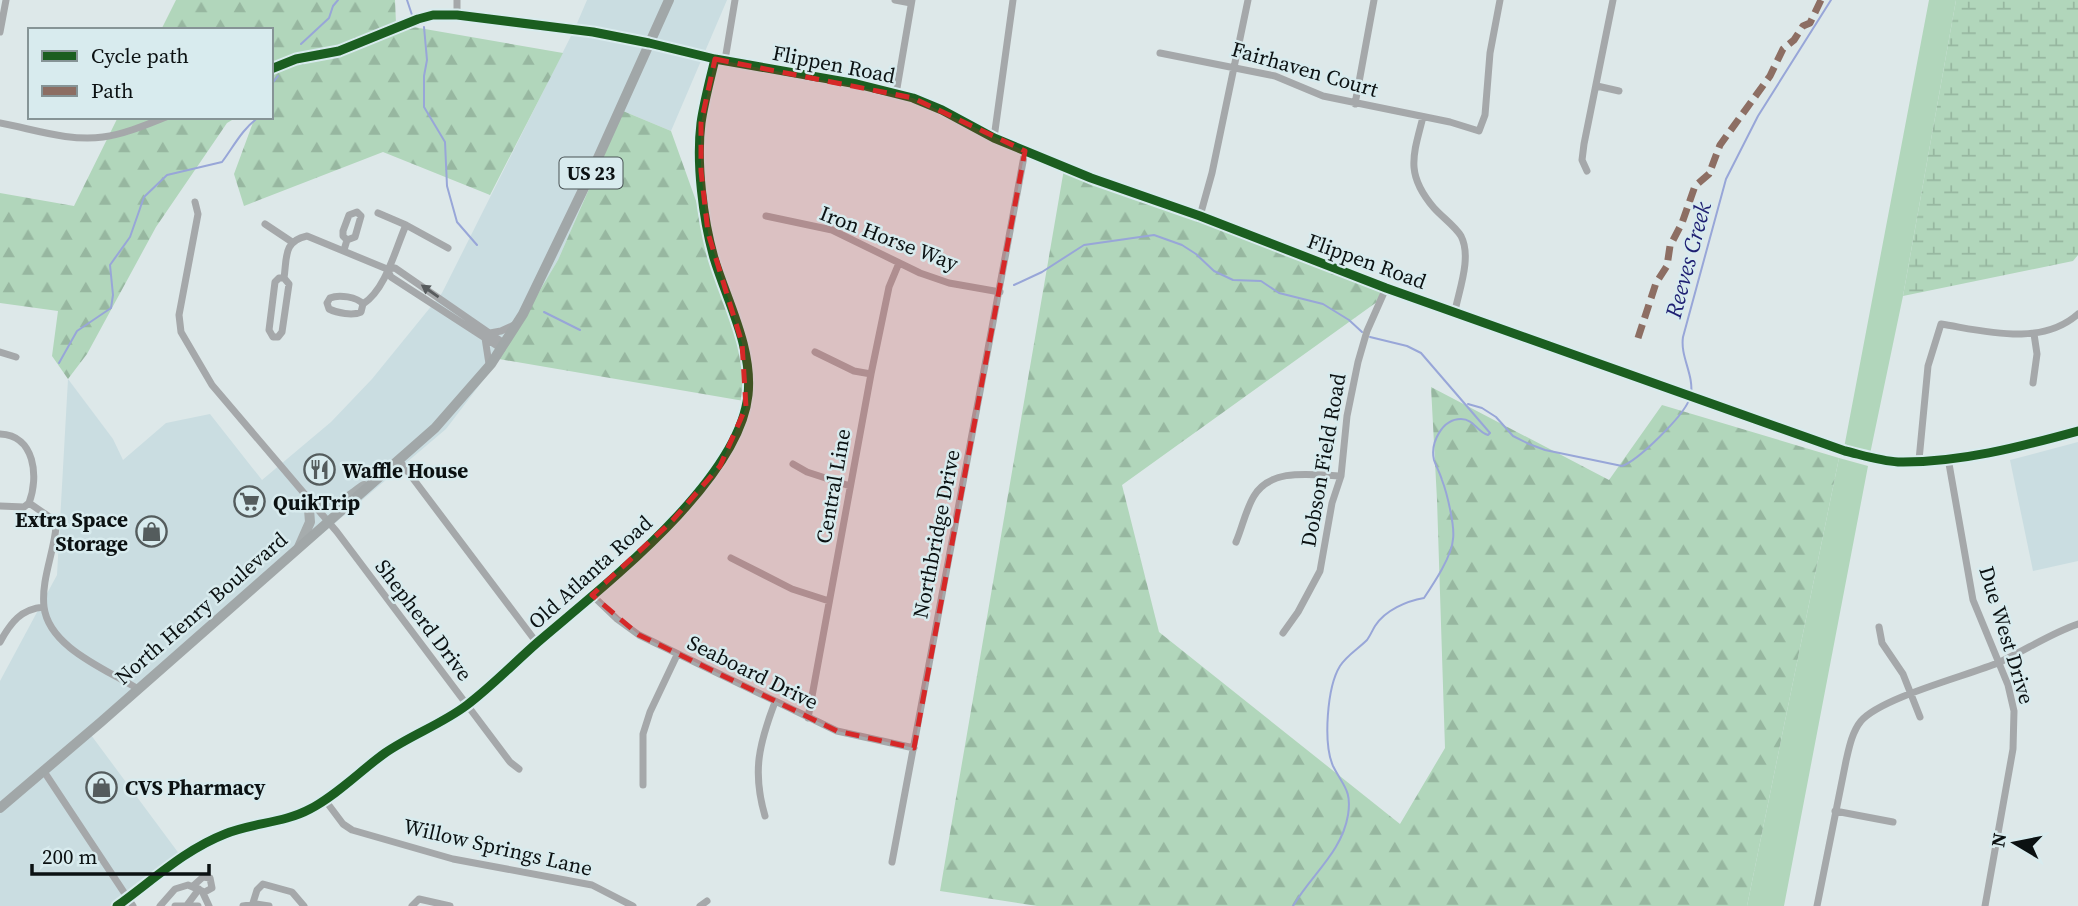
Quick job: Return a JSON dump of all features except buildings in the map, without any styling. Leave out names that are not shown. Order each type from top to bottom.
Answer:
[{"type":"highway","name":"North Henry Boulevard","points":[[0,808],[399,460],[441,421],[489,367],[533,295],[669,0]]},
{"type":"main road","points":[[316,506],[325,509],[382,474]]},
{"type":"main road","points":[[299,548],[310,522],[308,497]]},
{"type":"street","points":[[0,32],[6,0]]},
{"type":"street","points":[[457,0],[457,15]]},
{"type":"street","points":[[725,60],[735,0]]},
{"type":"street","points":[[895,0],[912,2],[895,94]]},
{"type":"street","points":[[994,138],[1013,0]]},
{"type":"street","points":[[1200,216],[1248,0]]},
{"type":"street","points":[[1355,104],[1374,0]]},
{"type":"street","name":"Fairhaven Court","points":[[1160,53],[1235,66],[1275,76],[1323,96],[1479,131],[1485,115],[1490,53],[1500,0]]},
{"type":"street","points":[[1587,171],[1582,160],[1613,0]]},
{"type":"street","name":"Flippen Road","points":[[273,68],[296,59],[339,51],[433,15],[457,15],[581,30],[649,43],[715,60],[857,84],[942,110],[994,138],[1091,178],[1200,216],[1386,288],[1845,451],[1896,462],[1948,458],[1994,452],[2078,431]]},
{"type":"street","name":"Old Atlanta Road","points":[[117,906],[173,863],[222,834],[308,810],[402,741],[466,706],[592,596],[671,522],[720,466],[737,433],[746,407],[748,380],[742,343],[708,233],[701,171],[701,122],[715,60]]},
{"type":"street","points":[[1597,86],[1619,91]]},
{"type":"street","points":[[1423,117],[1412,161],[1417,183],[1432,207],[1461,236],[1465,259],[1455,311]]},
{"type":"street","points":[[0,123],[74,138],[102,137],[160,119]]},
{"type":"street","name":"Northbridge Drive","points":[[892,862],[1025,151]]},
{"type":"street","name":"Shepherd Drive","points":[[195,202],[198,214],[178,316],[181,332],[212,385],[329,522],[466,706],[510,762],[519,769]]},
{"type":"street","points":[[378,213],[448,248]]},
{"type":"street","name":"Iron Horse Way","points":[[766,216],[832,230],[899,263],[949,283],[1000,292]]},
{"type":"street","points":[[265,224],[292,242]]},
{"type":"street","points":[[363,304],[357,299],[336,296],[330,298],[327,303],[332,311],[355,314],[362,311],[363,304],[374,294],[387,269],[406,225]]},
{"type":"street","points":[[285,278],[279,278],[275,282],[269,331],[274,337],[281,334],[289,284],[285,278],[289,247],[292,242],[309,236],[387,269],[391,277],[503,347]]},
{"type":"street","points":[[344,250],[347,240]]},
{"type":"street","name":"Central Line","points":[[808,718],[871,374],[889,287],[899,263]]},
{"type":"street","name":"Dobson Field Road","points":[[1283,633],[1320,574],[1332,503],[1341,476],[1358,362],[1367,331],[1386,288]]},
{"type":"street","points":[[271,313],[284,315]]},
{"type":"street","points":[[1919,460],[1928,366],[1941,324],[2034,334],[2057,327],[2078,314]]},
{"type":"street","points":[[483,333],[495,333],[518,323]]},
{"type":"street","points":[[483,333],[489,367]]},
{"type":"street","points":[[2033,383],[2036,354],[2034,334]]},
{"type":"street","points":[[0,352],[16,357]]},
{"type":"street","points":[[815,352],[854,371],[871,374]]},
{"type":"street","points":[[0,434],[19,439],[33,460],[33,490],[29,503],[24,507],[0,506]]},
{"type":"street","name":"Due West Drive","points":[[1948,458],[1973,600],[2008,685],[2014,711],[2015,731],[1985,906]]},
{"type":"street","points":[[399,460],[537,643]]},
{"type":"street","points":[[793,464],[807,472],[850,486]]},
{"type":"street","points":[[1236,542],[1254,495],[1269,481],[1292,475],[1341,476]]},
{"type":"street","points":[[29,503],[51,519],[55,527],[44,607],[60,639],[97,667],[138,689]]},
{"type":"street","points":[[731,558],[792,589],[829,601]]},
{"type":"street","name":"Seaboard Drive","points":[[592,596],[628,627],[677,655],[808,718],[855,737],[914,748]]},
{"type":"street","points":[[0,642],[7,628],[22,612],[44,607]]},
{"type":"street","points":[[0,622],[7,628]]},
{"type":"street","points":[[1819,906],[1835,811],[1851,739],[1861,721],[1874,711],[1912,694],[1998,663],[2078,624]]},
{"type":"street","points":[[1879,627],[1882,643],[1903,674],[1920,717]]},
{"type":"street","points":[[643,785],[643,734],[650,712],[677,655]]},
{"type":"street","points":[[765,816],[757,782],[758,762],[762,736],[775,702]]},
{"type":"street","points":[[43,770],[134,906]]},
{"type":"street","name":"Willow Springs Lane","points":[[325,800],[343,824],[352,830],[453,859],[592,885],[632,906]]},
{"type":"street","points":[[1835,811],[1893,821]]},
{"type":"street","points":[[252,905],[257,890],[263,884],[292,892],[304,906]]},
{"type":"street","points":[[160,906],[178,887],[198,889]]},
{"type":"street","points":[[190,906],[198,889]]},
{"type":"street","points":[[198,889],[209,906]]},
{"type":"street","points":[[412,906],[419,900],[450,906]]},
{"type":"street","points":[[175,906],[198,906]]},
{"type":"street","points":[[243,906],[269,906]]},
{"type":"highlighted area","points":[[715,59],[913,98],[1025,151],[914,748],[837,731],[639,635],[592,595],[671,522],[720,466],[746,407],[742,343],[708,233],[701,171],[701,123]]},
{"type":"shaded area","points":[[587,0],[727,0],[671,131],[623,111],[558,260],[507,349],[446,429],[236,607],[91,735],[180,855],[115,906],[0,906],[0,681],[57,575],[68,379],[113,439],[123,460],[166,423],[210,414],[262,480],[331,422],[372,379],[442,293]]},
{"type":"shaded area","points":[[2078,442],[2078,561],[2033,571],[2010,460]]},
{"type":"green space","points":[[176,0],[395,0],[396,24],[563,53],[490,195],[383,152],[244,206],[234,174],[254,119],[273,119],[273,28],[162,28]]},
{"type":"green space","points":[[1929,0],[1956,0],[1903,296],[1870,454],[1844,448]]},
{"type":"green space","points":[[1956,0],[2078,0],[2078,255],[2073,261],[1903,296]]},
{"type":"green space","points":[[623,111],[671,131],[734,307],[748,364],[744,401],[499,359],[558,260]]},
{"type":"green space","points":[[117,119],[234,119],[227,123],[156,227],[87,354],[68,379],[52,356],[58,311],[0,303],[0,193],[74,206]]},
{"type":"green space","points":[[1064,169],[1395,289],[1122,485],[1159,632],[1400,824],[1445,748],[1431,387],[1609,480],[1662,405],[1839,458],[1747,906],[1037,906],[940,891]]},
{"type":"green space","points":[[1839,458],[1868,466],[1784,906],[1747,906]]},
{"type":"waterway","points":[[301,44],[329,18],[338,0]]},
{"type":"waterway","points":[[407,0],[412,15]]},
{"type":"waterway","name":"Reeves Creek","points":[[1691,395],[1683,337],[1726,179],[1758,116],[1831,0]]},
{"type":"waterway","points":[[424,27],[427,60],[424,107],[445,142],[447,186],[457,222],[477,245]]},
{"type":"waterway","points":[[273,82],[278,76]]},
{"type":"waterway","points":[[59,363],[77,331],[111,308],[113,295],[110,265],[130,237],[144,197],[167,175],[222,162],[243,132],[257,119]]},
{"type":"waterway","points":[[1014,285],[1042,272],[1084,245],[1154,235],[1182,245],[1214,271],[1233,280],[1261,281],[1279,293],[1323,304],[1349,320],[1362,332]]},
{"type":"waterway","points":[[544,312],[580,330]]},
{"type":"waterway","name":"Reeves Creek","points":[[1293,906],[1333,852],[1345,828],[1348,815],[1348,794],[1333,766],[1328,744],[1329,701],[1336,675],[1343,662],[1367,640],[1384,615],[1404,604],[1424,598],[1452,546],[1452,518],[1433,453],[1439,433],[1448,423],[1461,419],[1469,421],[1488,435],[1490,433],[1421,353],[1407,346],[1370,337]]},
{"type":"waterway","name":"Reeves Creek","points":[[1468,404],[1482,408],[1496,417],[1513,436],[1529,444],[1545,450],[1622,466],[1660,437],[1689,400]]},
{"type":"marked path","points":[[1638,338],[1656,283],[1667,266],[1670,246],[1682,223],[1695,186],[1709,174],[1720,145],[1770,76],[1783,49],[1794,40],[1803,26],[1810,23],[1821,0]]},
{"type":"cycle path","points":[[273,68],[296,59],[339,51],[418,19],[433,15],[457,15],[593,32],[715,59],[857,84],[913,98],[994,138],[1091,178],[1200,216],[1386,288],[1845,451],[1898,462],[1921,462],[1966,457],[2078,431]]},
{"type":"cycle path","points":[[117,906],[196,848],[235,830],[300,814],[320,803],[385,753],[467,705],[630,563],[694,497],[720,463],[739,428],[748,395],[749,377],[743,342],[710,243],[702,191],[699,155],[701,123],[715,59]]},
{"type":"place","name":"Waffle House","points":[[319,470]]},
{"type":"place","name":"QuikTrip","points":[[250,502]]},
{"type":"place","name":"Extra Space Storage","points":[[151,531]]},
{"type":"place","name":"CVS Pharmacy","points":[[102,787]]}]
